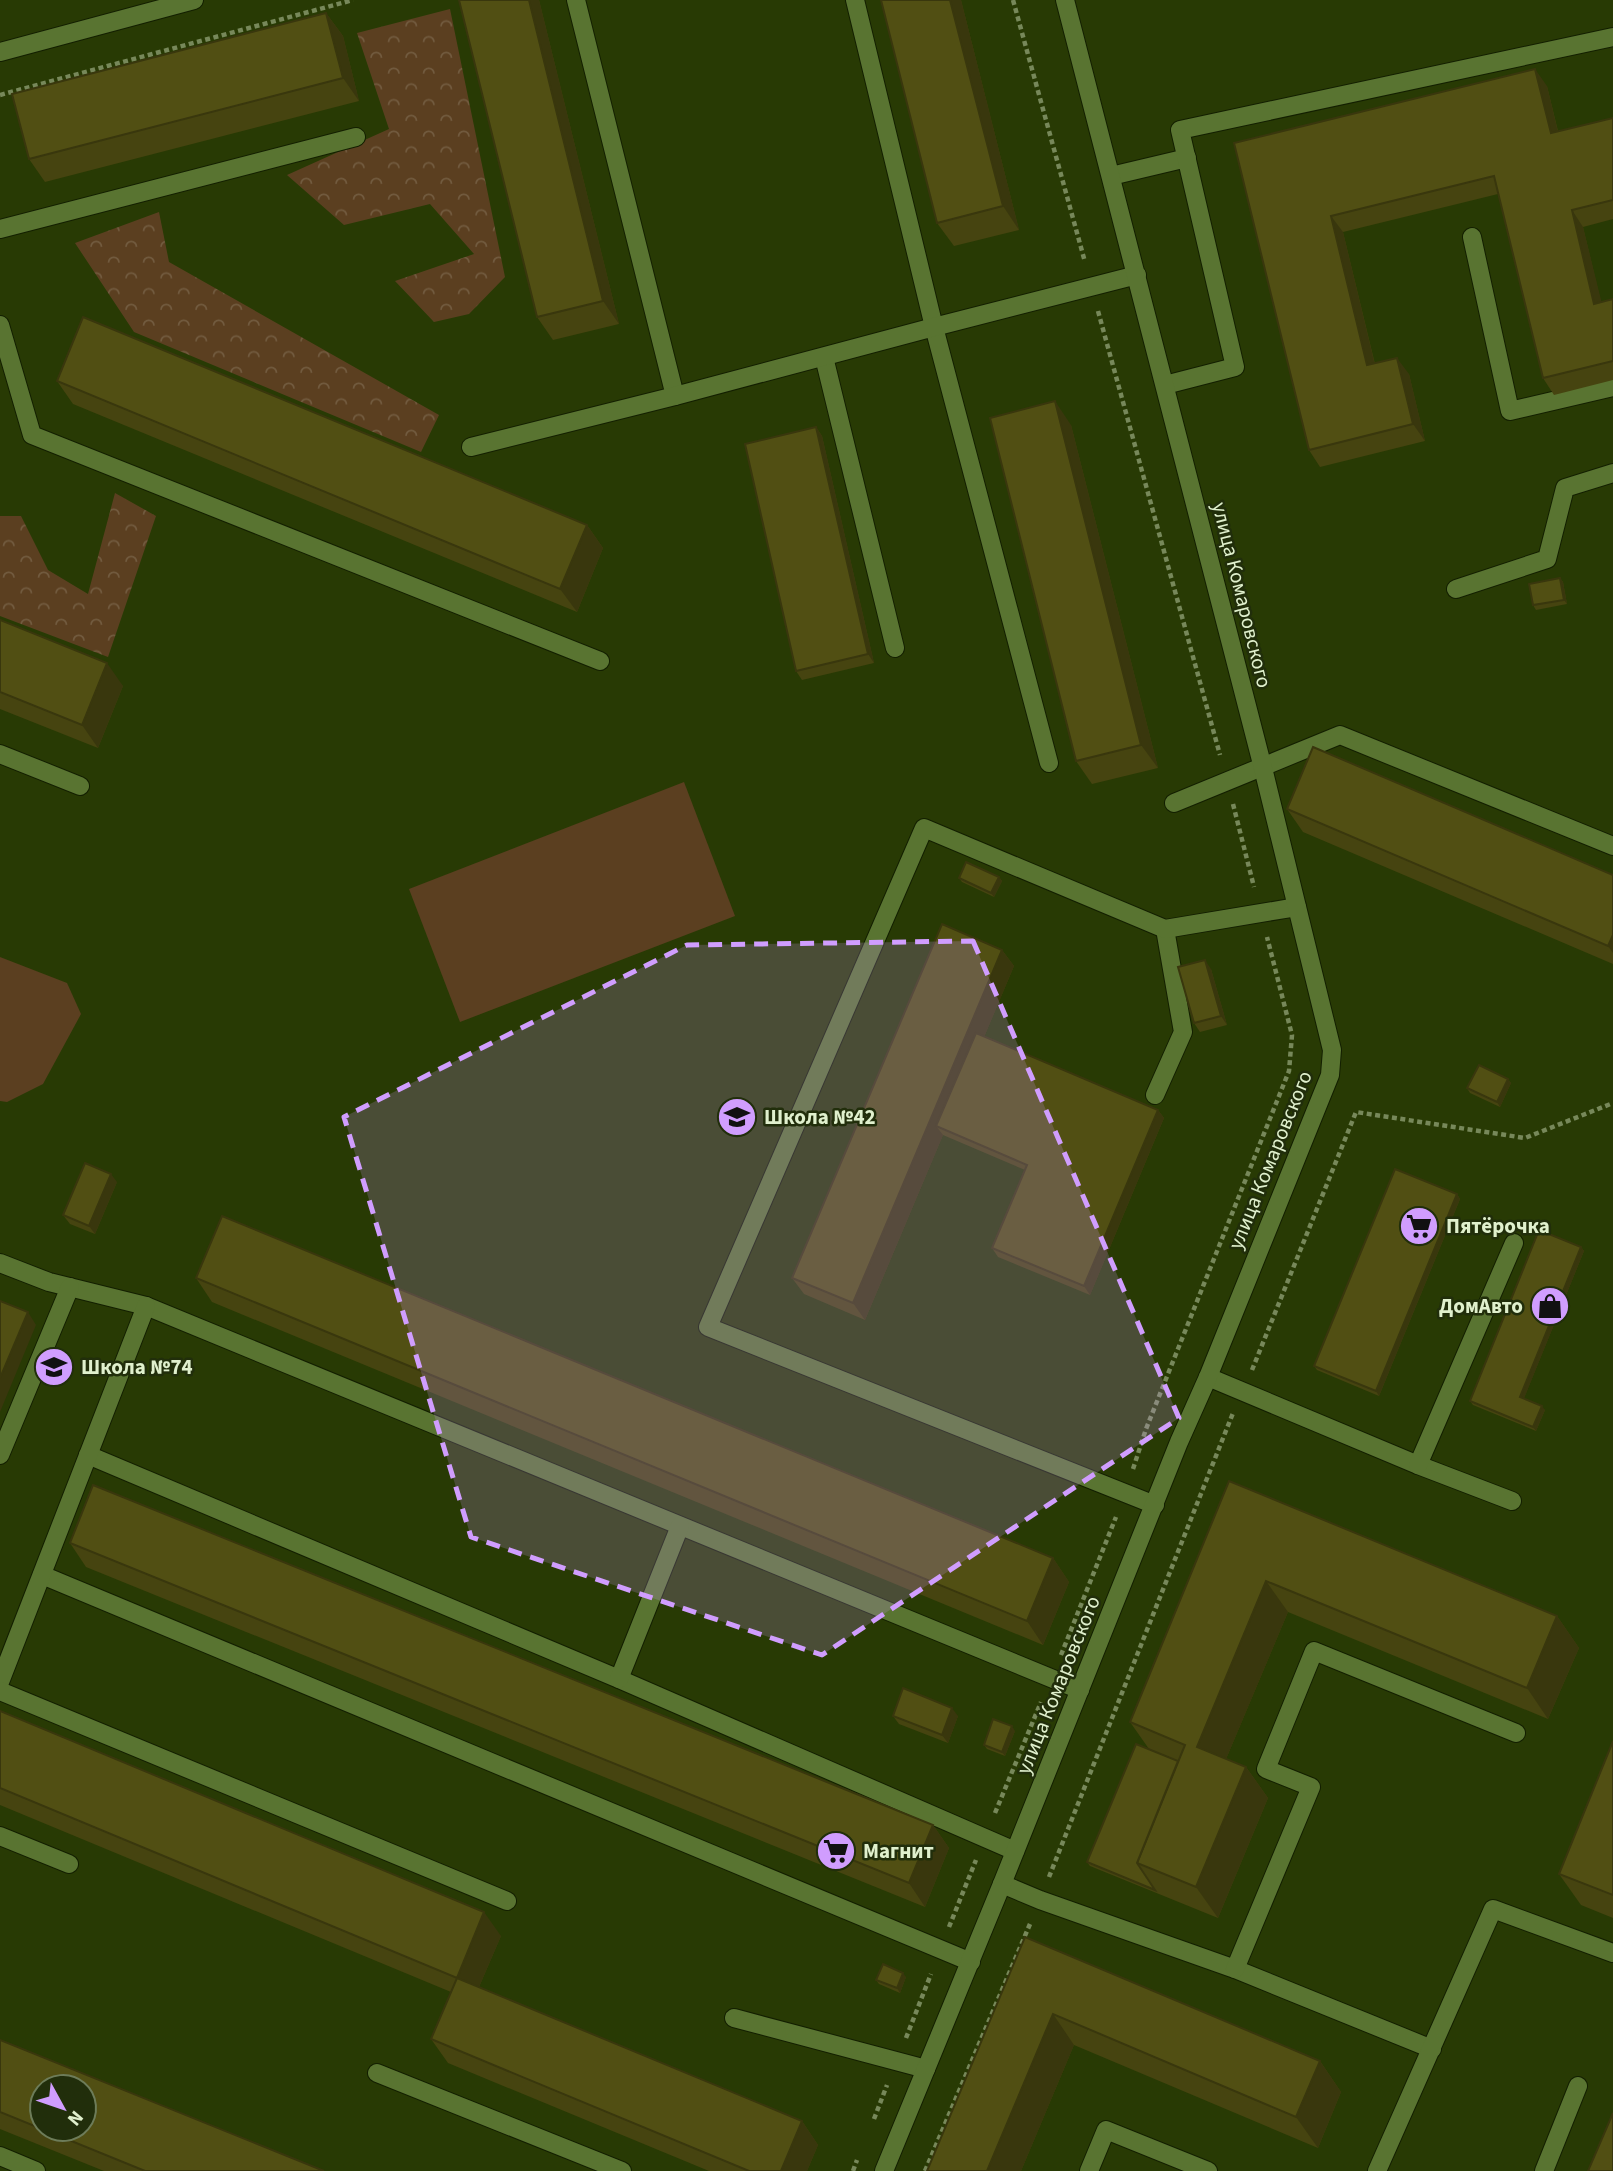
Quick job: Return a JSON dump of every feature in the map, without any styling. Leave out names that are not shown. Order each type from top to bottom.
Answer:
[{"type":"street","points":[[0,52],[194,0]]},
{"type":"street","points":[[576,0],[675,396]]},
{"type":"street","points":[[855,0],[934,327],[1049,763]]},
{"type":"street","name":"улица Комаровского","points":[[884,2171],[1330,1075],[1332,1050],[1263,768],[1065,0]]},
{"type":"street","points":[[1165,385],[1235,367],[1180,130],[1613,37]]},
{"type":"street","points":[[0,229],[356,137]]},
{"type":"street","points":[[1111,176],[1187,158]]},
{"type":"street","points":[[1472,237],[1510,411],[1613,387]]},
{"type":"street","points":[[471,447],[1137,275]]},
{"type":"street","points":[[0,325],[32,435],[600,661]]},
{"type":"street","points":[[824,357],[895,648]]},
{"type":"street","points":[[1457,589],[1547,559],[1565,488],[1613,473]]},
{"type":"street","points":[[1174,803],[1340,735],[1613,846]]},
{"type":"street","points":[[0,754],[80,786]]},
{"type":"street","points":[[1156,1505],[708,1328],[924,828],[1165,929],[1297,907]]},
{"type":"street","points":[[1154,1095],[1184,1032],[1165,929]]},
{"type":"street","points":[[1418,1465],[1514,1243]]},
{"type":"street","points":[[0,1263],[49,1282],[146,1306],[1080,1690]]},
{"type":"street","points":[[0,1455],[70,1287]]},
{"type":"street","points":[[0,1682],[146,1306]]},
{"type":"street","points":[[1208,1377],[1418,1465],[1512,1501]]},
{"type":"street","points":[[88,1455],[619,1679],[1016,1851]]},
{"type":"street","points":[[619,1679],[680,1526]]},
{"type":"street","points":[[42,1575],[971,1962]]},
{"type":"street","points":[[1236,1969],[1311,1787],[1266,1769],[1314,1651],[1516,1732]]},
{"type":"street","points":[[0,1691],[507,1901]]},
{"type":"street","points":[[0,1836],[69,1864]]},
{"type":"street","points":[[1002,1884],[1236,1969],[1432,2049]]},
{"type":"street","points":[[1377,2171],[1493,1909],[1613,1953]]},
{"type":"street","points":[[734,2018],[926,2069]]},
{"type":"street","points":[[377,2073],[622,2171]]},
{"type":"street","points":[[1544,2171],[1578,2086]]},
{"type":"street","points":[[1089,2171],[1106,2130],[1208,2171]]},
{"type":"street","points":[[0,2156],[36,2171]]},
{"type":"path","points":[[0,95],[353,0]]},
{"type":"path","points":[[872,2122],[1125,1493],[1146,1429],[1289,1071],[1292,1035],[1227,781],[1013,0]]},
{"type":"path","points":[[925,2171],[1040,1900],[1215,1457],[1356,1112],[1525,1138],[1613,1103]]},
{"type":"path","points":[[853,2171],[858,2159]]},
{"type":"highlighted area","points":[[973,941],[1179,1418],[822,1655],[471,1537],[344,1117],[687,945]]},
{"type":"green space","points":[[450,9],[505,277],[469,314],[434,322],[395,281],[474,254],[430,204],[344,225],[287,175],[389,129],[357,33]]},
{"type":"green space","points":[[159,212],[169,262],[439,415],[421,452],[134,332],[75,243]]},
{"type":"green space","points":[[115,493],[156,516],[108,657],[0,616],[0,516],[21,516],[48,570],[88,594]]},
{"type":"green space","points":[[684,782],[735,916],[460,1022],[409,889]]},
{"type":"green space","points":[[0,957],[67,983],[81,1014],[43,1084],[7,1102],[0,1101]]},
{"type":"building","points":[[459,0],[529,0],[603,301],[537,317]]},
{"type":"building","points":[[881,0],[950,0],[1003,206],[937,223]]},
{"type":"building","points":[[326,13],[343,78],[29,159],[12,94]]},
{"type":"building","points":[[1535,69],[1551,133],[1613,118],[1613,200],[1572,210],[1594,304],[1613,299],[1613,361],[1543,378],[1494,176],[1331,216],[1367,365],[1397,358],[1413,424],[1309,450],[1234,143]]},
{"type":"building","points":[[83,317],[587,525],[560,589],[57,381]]},
{"type":"building","points":[[1055,401],[1141,745],[1076,761],[990,418]]},
{"type":"building","points":[[816,427],[868,654],[796,671],[745,444]]},
{"type":"building","points":[[1560,578],[1564,600],[1533,605],[1529,584]]},
{"type":"building","points":[[0,620],[107,663],[82,725],[0,692]]},
{"type":"building","points":[[1313,747],[1613,875],[1613,935],[1608,946],[1287,809]]},
{"type":"building","points":[[966,862],[999,877],[991,893],[959,878]]},
{"type":"building","points":[[942,924],[1002,950],[853,1303],[792,1278]]},
{"type":"building","points":[[1205,960],[1221,1016],[1194,1023],[1178,967]]},
{"type":"building","points":[[976,1033],[1158,1110],[1084,1286],[992,1248],[1027,1165],[936,1126]]},
{"type":"building","points":[[1479,1065],[1508,1079],[1497,1102],[1467,1088]]},
{"type":"building","points":[[85,1163],[111,1174],[89,1226],[63,1215]]},
{"type":"building","points":[[1395,1169],[1457,1194],[1376,1391],[1314,1366]]},
{"type":"building","points":[[222,1216],[1053,1558],[1027,1621],[196,1278]]},
{"type":"building","points":[[1539,1230],[1581,1247],[1520,1397],[1542,1406],[1533,1427],[1470,1401]]},
{"type":"building","points":[[0,1301],[28,1312],[0,1378]]},
{"type":"building","points":[[1229,1481],[1557,1616],[1527,1688],[1266,1581],[1197,1747],[1246,1767],[1196,1887],[1137,1863],[1185,1745],[1130,1722]]},
{"type":"building","points":[[93,1485],[933,1825],[909,1883],[70,1543]]},
{"type":"building","points":[[903,1688],[952,1708],[942,1735],[893,1716]]},
{"type":"building","points":[[0,1711],[484,1912],[457,1978],[0,1788]]},
{"type":"building","points":[[993,1719],[1012,1726],[1002,1752],[984,1745]]},
{"type":"building","points":[[1613,1741],[1613,1895],[1559,1874]]},
{"type":"building","points":[[1136,1744],[1178,1761],[1137,1863],[1155,1890],[1087,1862]]},
{"type":"building","points":[[1025,1937],[1320,2061],[1296,2117],[1053,2014],[987,2171],[927,2171]]},
{"type":"building","points":[[883,1964],[903,1973],[897,1988],[876,1980]]},
{"type":"building","points":[[457,1978],[802,2121],[781,2171],[749,2171],[431,2039]]},
{"type":"building","points":[[0,2040],[82,2073],[28,2073],[28,2123],[0,2112]]},
{"type":"building","points":[[98,2080],[324,2171],[145,2171],[76,2143],[98,2143]]},
{"type":"building","points":[[1613,2113],[1613,2171],[1588,2171]]},
{"type":"place","name":"Школа №42","points":[[737,1117]]},
{"type":"place","name":"Пятёрочка","points":[[1419,1226]]},
{"type":"place","name":"ДомАвто","points":[[1550,1306]]},
{"type":"place","name":"Школа №74","points":[[54,1367]]},
{"type":"place","name":"Магнит","points":[[836,1851]]}]
